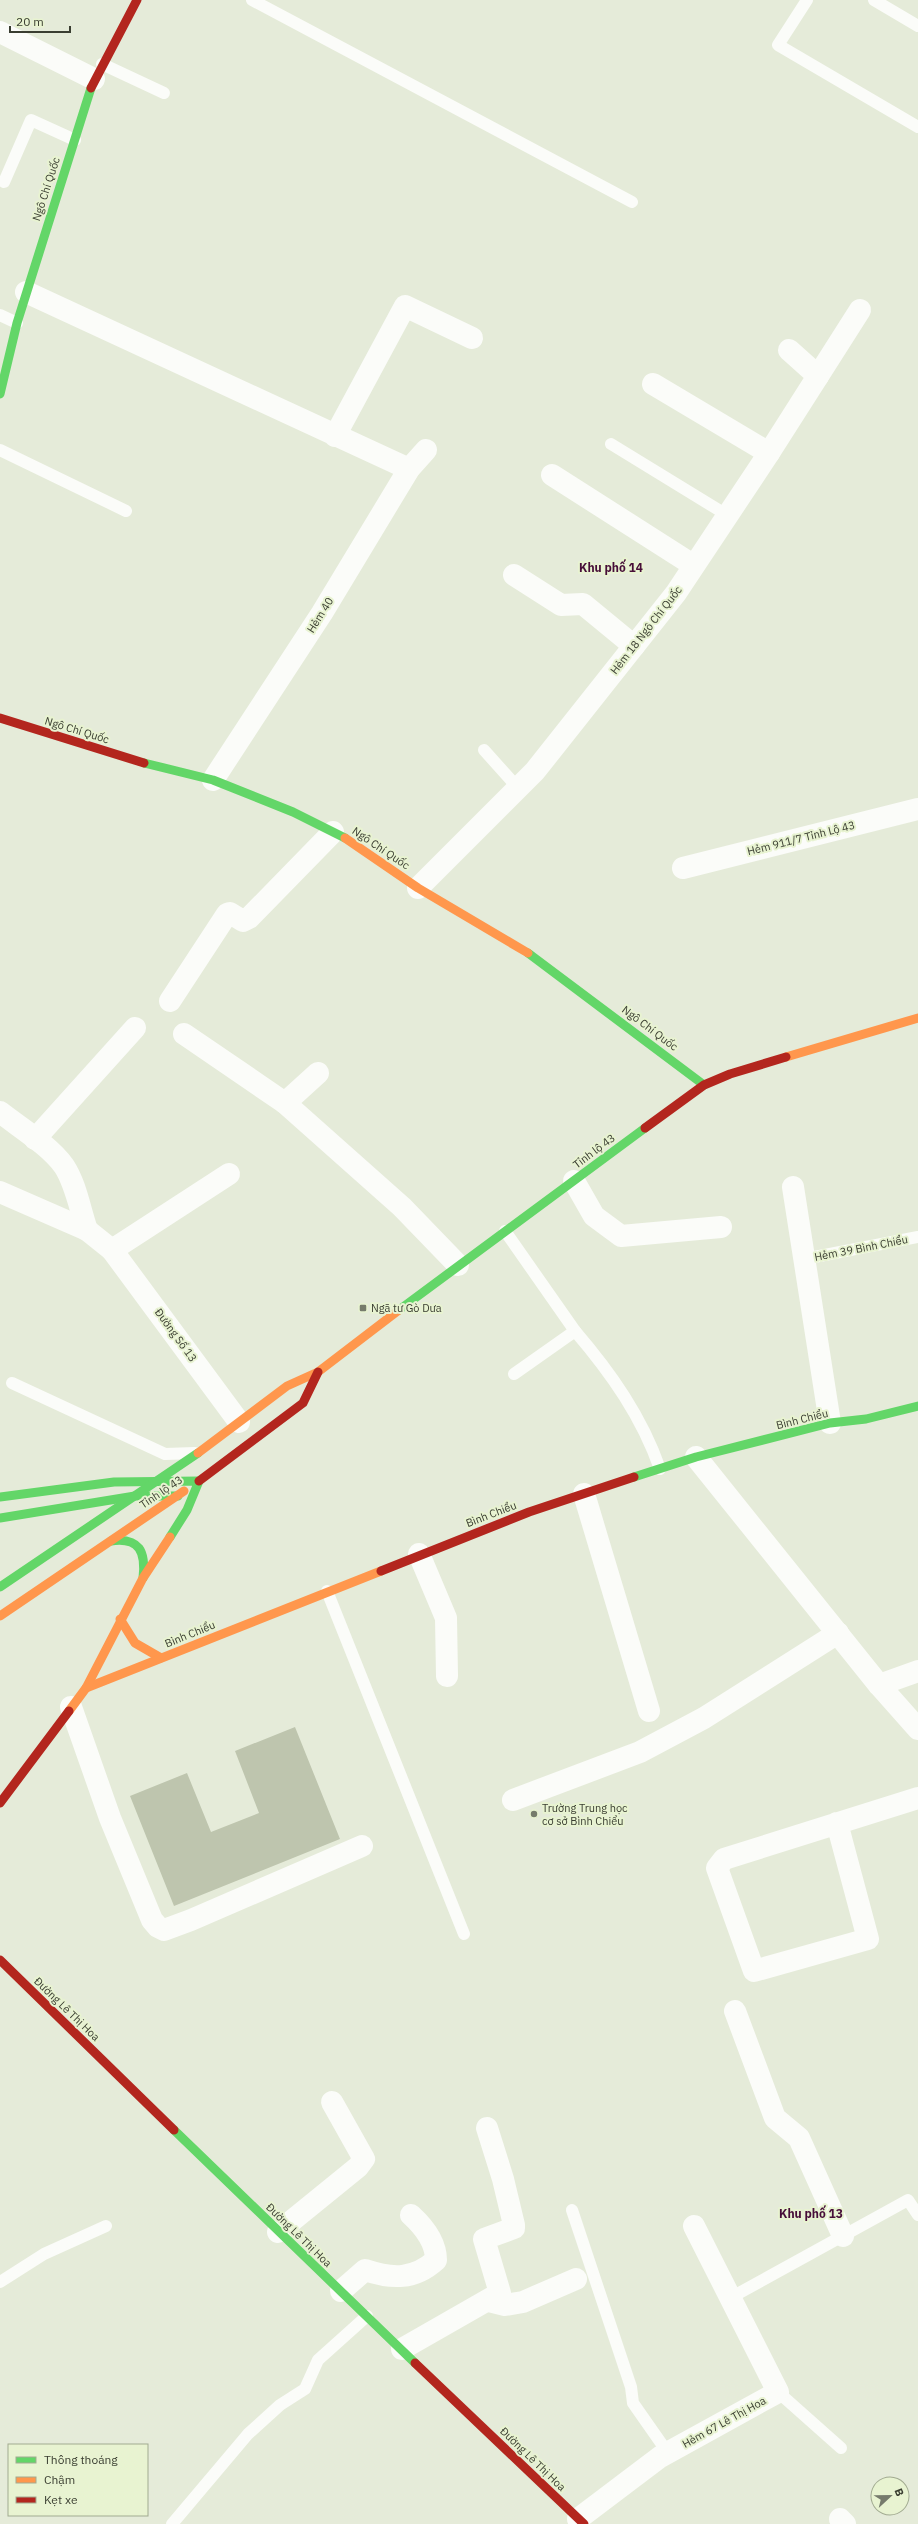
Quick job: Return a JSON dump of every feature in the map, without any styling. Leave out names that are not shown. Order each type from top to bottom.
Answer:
[{"type":"main road","name":"Ngô Chí Quốc","points":[[0,394],[16,323],[98,72],[137,0]]},
{"type":"main road","name":"Ngô Chí Quốc","points":[[0,718],[130,759],[213,780],[349,840],[418,888],[529,954],[704,1084]]},
{"type":"main road","name":"Tỉnh lộ 43","points":[[0,1587],[198,1453],[286,1386],[318,1372],[458,1265],[704,1084],[730,1074],[918,1018]]},
{"type":"main road","name":"Tỉnh lộ 43","points":[[0,1616],[178,1496],[303,1404],[318,1372]]},
{"type":"main road","name":"Bình Chiểu","points":[[86,1688],[419,1554],[529,1512],[696,1457],[830,1423],[866,1419],[918,1406]]},
{"type":"main road","points":[[0,1497],[108,1482],[159,1480],[199,1481],[187,1510],[143,1578],[120,1619],[86,1688],[0,1803]]},
{"type":"main road","points":[[0,1518],[135,1496],[178,1496]]},
{"type":"main road","points":[[110,1541],[129,1540],[136,1545],[143,1554],[143,1578]]},
{"type":"main road","points":[[120,1619],[135,1643],[161,1658]]},
{"type":"main road","name":"Đường Lê Thị Hoa","points":[[0,1960],[278,2232],[402,2349],[579,2522]]},
{"type":"street","points":[[0,32],[98,72]]},
{"type":"street","points":[[26,292],[409,469]]},
{"type":"street","points":[[335,436],[405,306],[472,338]]},
{"type":"street","name":"Hẻm 18 Ngô Chí Quốc","points":[[418,888],[535,771],[676,593],[693,565],[769,453],[860,310]]},
{"type":"street","points":[[789,350],[818,376]]},
{"type":"street","points":[[652,384],[769,453]]},
{"type":"street","name":"Hẻm 40","points":[[213,780],[322,613],[409,469],[426,450]]},
{"type":"street","points":[[552,475],[693,565]]},
{"type":"street","points":[[514,575],[561,605],[584,604],[634,646]]},
{"type":"street","name":"Hẻm 911/7 Tỉnh Lộ 43","points":[[683,868],[918,809]]},
{"type":"street","points":[[170,1001],[227,914],[230,913],[243,921],[249,918],[333,832]]},
{"type":"street","points":[[35,1139],[135,1028]]},
{"type":"street","points":[[184,1034],[285,1103],[402,1207],[458,1265]]},
{"type":"street","points":[[285,1103],[318,1073]]},
{"type":"street","points":[[0,1112],[35,1139],[63,1166],[70,1178],[87,1230]]},
{"type":"street","points":[[112,1250],[229,1174]]},
{"type":"street","points":[[574,1181],[594,1216],[621,1236],[721,1227]]},
{"type":"street","points":[[793,1187],[830,1423]]},
{"type":"street","name":"Đường Số 13","points":[[0,1192],[87,1230],[112,1250],[239,1422]]},
{"type":"street","points":[[696,1457],[879,1685],[918,1729]]},
{"type":"street","points":[[584,1494],[649,1710]]},
{"type":"street","points":[[419,1554],[446,1618],[448,1676]]},
{"type":"street","points":[[513,1800],[640,1752],[704,1718],[838,1633]]},
{"type":"street","points":[[879,1685],[918,1672]]},
{"type":"street","points":[[71,1707],[110,1818],[152,1920],[158,1927],[164,1930],[191,1920],[362,1846]]},
{"type":"street","points":[[837,1823],[868,1939],[754,1971],[717,1868],[724,1859],[837,1823],[918,1798]]},
{"type":"street","points":[[735,2011],[775,2118],[799,2138],[843,2236]]},
{"type":"street","points":[[278,2232],[358,2166],[364,2159],[332,2102]]},
{"type":"street","points":[[402,2349],[489,2301],[500,2293],[500,2288],[484,2239],[514,2228],[514,2225],[503,2179],[487,2128]]},
{"type":"street","points":[[341,2291],[365,2270],[398,2278],[409,2273],[420,2271],[436,2260],[436,2254],[426,2231],[411,2215]]},
{"type":"street","name":"Hẻm 67 Lê Thị Hoa","points":[[579,2522],[668,2453],[778,2392],[694,2226]]},
{"type":"street","points":[[489,2301],[505,2305],[523,2302],[576,2279]]},
{"type":"lane","points":[[252,0],[632,202]]},
{"type":"lane","points":[[807,0],[778,45],[918,127]]},
{"type":"lane","points":[[874,0],[918,26]]},
{"type":"lane","points":[[98,72],[164,93]]},
{"type":"lane","points":[[4,182],[31,120],[75,140]]},
{"type":"lane","points":[[0,315],[16,323]]},
{"type":"lane","points":[[611,444],[727,515]]},
{"type":"lane","points":[[0,450],[126,510]]},
{"type":"lane","points":[[484,750],[518,788]]},
{"type":"lane","points":[[505,1231],[575,1331],[625,1396],[651,1441],[660,1469]]},
{"type":"lane","name":"Hẻm 39 Bình Chiểu","points":[[804,1259],[918,1237]]},
{"type":"lane","points":[[514,1374],[575,1331]]},
{"type":"lane","points":[[12,1383],[165,1454],[198,1453]]},
{"type":"lane","points":[[327,1591],[464,1934]]},
{"type":"lane","points":[[730,2298],[908,2200],[918,2214]]},
{"type":"lane","points":[[572,2210],[631,2387],[633,2403],[668,2453]]},
{"type":"lane","points":[[0,2282],[44,2254],[106,2226]]},
{"type":"lane","points":[[172,2524],[248,2434],[280,2405],[305,2388],[318,2360],[367,2316]]},
{"type":"lane","points":[[778,2392],[841,2448]]},
{"type":"building","points":[[295,1727],[340,1839],[174,1906],[130,1796],[187,1773],[211,1832],[259,1813],[235,1751]]},
{"type":"traffic: fast","points":[[0,394],[17,323],[91,88]]},
{"type":"traffic: fast","points":[[144,763],[213,780],[293,812],[345,838]]},
{"type":"traffic: fast","points":[[528,953],[704,1085]]},
{"type":"traffic: fast","points":[[399,1310],[645,1128]]},
{"type":"traffic: fast","points":[[634,1477],[696,1457],[830,1423],[866,1419],[918,1406]]},
{"type":"traffic: fast","points":[[0,1587],[198,1453]]},
{"type":"traffic: fast","points":[[0,1497],[114,1482],[199,1481],[187,1510],[170,1537]]},
{"type":"traffic: fast","points":[[0,1518],[135,1496],[178,1496]]},
{"type":"traffic: fast","points":[[111,1541],[129,1541],[139,1548],[143,1561],[143,1578]]},
{"type":"traffic: fast","points":[[174,2130],[415,2363]]},
{"type":"traffic: slow","points":[[345,838],[418,888],[528,953]]},
{"type":"traffic: slow","points":[[786,1057],[918,1018]]},
{"type":"traffic: slow","points":[[198,1453],[287,1386],[318,1372],[399,1310]]},
{"type":"traffic: slow","points":[[0,1616],[184,1491]]},
{"type":"traffic: slow","points":[[69,1711],[86,1688],[143,1578],[170,1537]]},
{"type":"traffic: slow","points":[[86,1688],[381,1571]]},
{"type":"traffic: slow","points":[[120,1619],[135,1643],[161,1658]]},
{"type":"traffic: jam","points":[[91,88],[137,0]]},
{"type":"traffic: jam","points":[[0,718],[144,763]]},
{"type":"traffic: jam","points":[[645,1128],[704,1085],[730,1074],[786,1057]]},
{"type":"traffic: jam","points":[[199,1481],[303,1403],[318,1372]]},
{"type":"traffic: jam","points":[[381,1571],[529,1512],[634,1477]]},
{"type":"traffic: jam","points":[[0,1803],[69,1711]]},
{"type":"traffic: jam","points":[[0,1960],[174,2130]]},
{"type":"traffic: jam","points":[[415,2363],[584,2524]]},
{"type":"place","name":"Ngã tư Gò Dưa","points":[[363,1308]]},
{"type":"place","name":"Trường Trung học cơ sở Bình Chiểu","points":[[534,1814]]},
{"type":"district","name":"Khu phố 14","points":[[611,568]]},
{"type":"district","name":"Khu phố 13","points":[[811,2214]]}]
